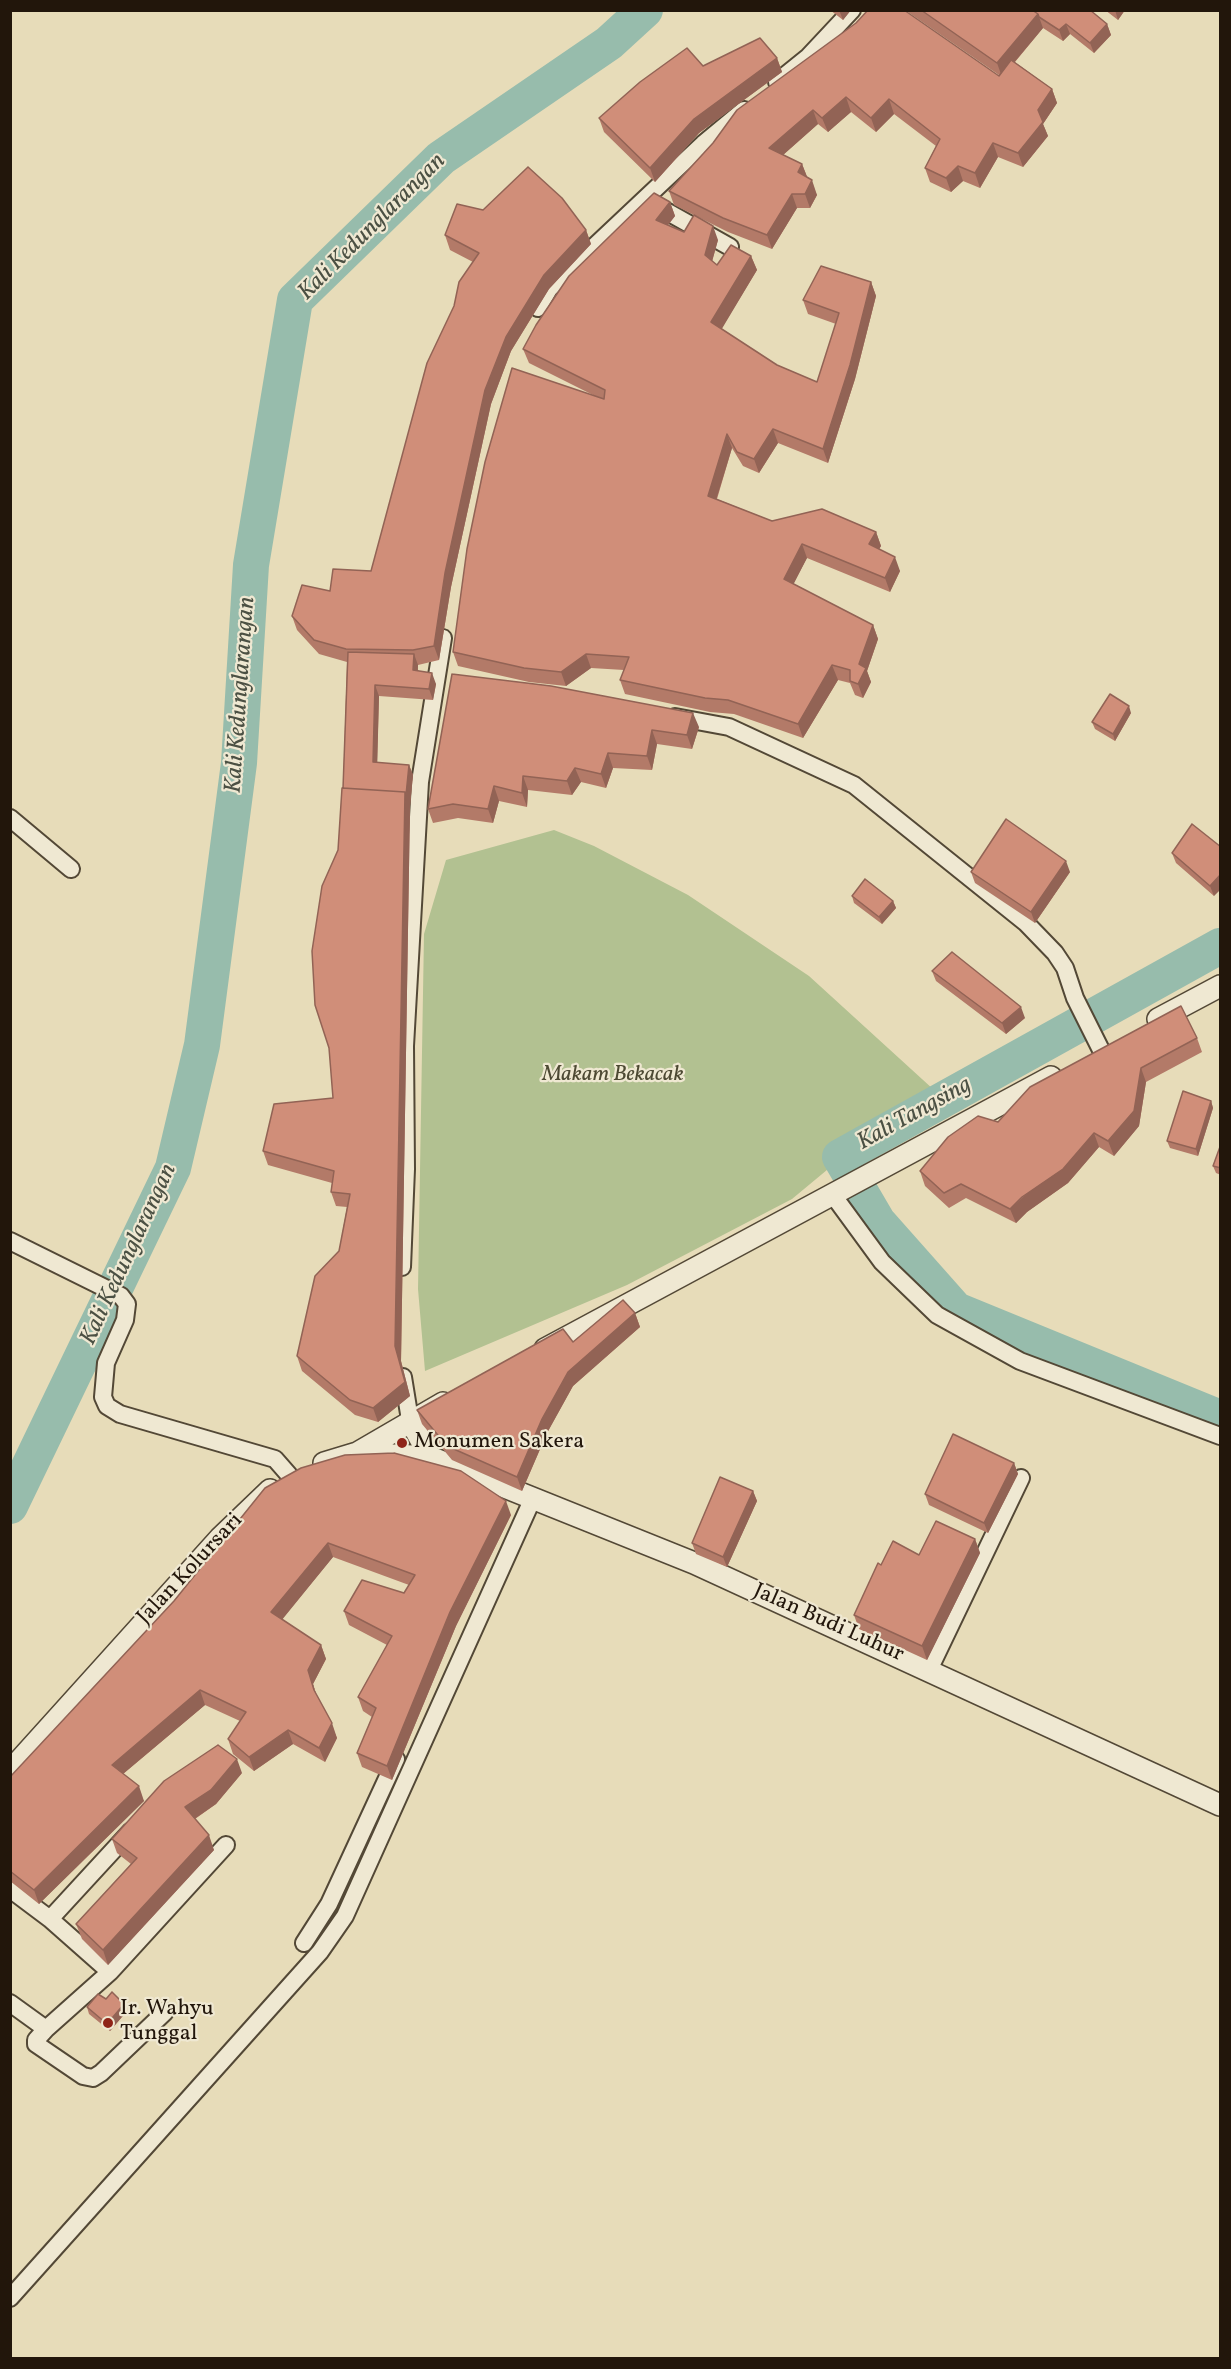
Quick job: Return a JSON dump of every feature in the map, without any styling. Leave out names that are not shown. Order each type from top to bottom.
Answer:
[{"type":"street","points":[[527,325],[549,289],[704,144],[808,57],[852,10]]},
{"type":"street","points":[[646,200],[730,247]]},
{"type":"street","points":[[401,1279],[406,1169],[405,1046],[419,794],[446,619]]},
{"type":"street","points":[[437,677],[459,680]]},
{"type":"street","points":[[527,1358],[861,1181],[1075,1064],[1103,1043],[1081,1012],[1065,968],[1055,953],[1026,923],[854,785],[729,727],[664,715]]},
{"type":"street","points":[[10,818],[71,869]]},
{"type":"street","points":[[1136,1031],[1221,986]]},
{"type":"street","points":[[835,1194],[882,1262],[937,1315],[1020,1361],[1221,1436]]},
{"type":"street","points":[[10,1241],[70,1273],[97,1283],[121,1296],[127,1304],[127,1311],[106,1363],[103,1397],[107,1406],[120,1414],[275,1460],[289,1475]]},
{"type":"street","points":[[401,1361],[411,1420],[430,1457]]},
{"type":"street","name":"Jalan Kolursari","points":[[10,1771],[252,1504],[289,1475],[357,1453],[463,1392]]},
{"type":"street","name":"Jalan Budi Luhur","points":[[357,1453],[430,1457],[694,1563],[1221,1805]]},
{"type":"street","points":[[929,1670],[1021,1478]]},
{"type":"street","points":[[304,1943],[359,1862],[463,1649],[533,1498]]},
{"type":"street","points":[[10,2298],[320,1952],[345,1916],[359,1862],[397,1755]]},
{"type":"street","points":[[50,1919],[139,1823]]},
{"type":"street","points":[[165,2012],[93,2078],[83,2076],[36,2044],[36,2040],[46,2029],[110,1972],[226,1845]]},
{"type":"street","points":[[10,1889],[50,1919],[110,1972]]},
{"type":"street","points":[[10,2003],[46,2029]]},
{"type":"green space","name":"Makam Bekacak","points":[[554,830],[594,846],[688,895],[809,976],[945,1100],[845,1155],[792,1199],[627,1285],[425,1371],[418,1289],[424,934],[446,860]]},
{"type":"building","points":[[868,10],[904,10],[999,76],[1011,60],[1052,89],[1038,110],[1043,122],[1018,153],[993,143],[975,173],[958,166],[946,178],[925,168],[940,139],[889,99],[871,118],[846,97],[822,118],[813,110],[769,148],[802,164],[798,172],[812,180],[805,194],[792,194],[767,235],[723,218],[669,191],[713,143],[737,110],[856,23]]},
{"type":"building","points":[[921,10],[1032,10],[1038,14],[997,63]]},
{"type":"building","points":[[1032,10],[1090,10],[1107,24],[1090,43],[1066,24],[1059,30]]},
{"type":"building","points":[[760,38],[777,58],[694,119],[650,168],[599,118],[640,82],[687,48],[703,66]]},
{"type":"building","points":[[528,167],[562,198],[586,230],[544,275],[506,337],[485,390],[445,573],[434,646],[413,650],[346,649],[314,640],[292,616],[302,585],[330,591],[333,569],[371,571],[427,363],[454,306],[459,282],[479,253],[445,235],[457,204],[483,210]]},
{"type":"building","points":[[654,193],[670,202],[656,220],[684,232],[694,215],[713,226],[705,255],[717,265],[731,245],[751,256],[711,322],[777,365],[817,382],[839,313],[803,300],[821,266],[871,282],[850,365],[823,449],[773,429],[754,459],[737,452],[727,434],[708,496],[772,521],[822,509],[876,532],[869,544],[895,557],[885,578],[802,544],[784,579],[873,625],[859,664],[866,668],[858,684],[850,681],[850,670],[832,665],[798,724],[728,700],[705,698],[620,680],[629,657],[586,654],[561,672],[524,668],[453,652],[467,549],[485,462],[512,368],[604,399],[605,390],[523,349],[569,276]]},
{"type":"building","points":[[348,652],[414,654],[413,670],[432,673],[429,689],[375,685],[373,762],[409,765],[406,795],[405,792],[343,788]]},
{"type":"building","points":[[452,674],[551,686],[693,713],[687,735],[652,730],[647,756],[608,753],[601,774],[575,768],[567,781],[523,776],[522,793],[494,786],[488,809],[453,804],[428,809]]},
{"type":"building","points":[[1110,694],[1129,706],[1113,734],[1092,722]]},
{"type":"building","points":[[342,788],[405,792],[395,1346],[405,1382],[373,1408],[350,1400],[297,1356],[315,1276],[339,1251],[350,1194],[331,1192],[334,1171],[263,1151],[274,1104],[333,1098],[329,1048],[315,1005],[312,951],[322,886],[338,850]]},
{"type":"building","points":[[1006,819],[1066,861],[1031,912],[971,872]]},
{"type":"building","points":[[1192,824],[1221,847],[1221,874],[1210,886],[1172,853]]},
{"type":"building","points":[[865,879],[893,901],[879,917],[852,896]]},
{"type":"building","points":[[952,952],[1021,1007],[1002,1023],[932,971]]},
{"type":"building","points":[[1181,1006],[1197,1038],[1141,1068],[1134,1111],[1108,1141],[1094,1133],[1063,1169],[1022,1197],[1010,1209],[961,1184],[944,1193],[920,1171],[948,1137],[978,1116],[998,1122],[1030,1087]]},
{"type":"building","points":[[1183,1091],[1211,1101],[1196,1149],[1167,1141]]},
{"type":"building","points":[[1221,1144],[1221,1168],[1213,1166]]},
{"type":"building","points":[[623,1300],[635,1313],[568,1372],[542,1419],[517,1477],[447,1446],[417,1410],[563,1329],[573,1342]]},
{"type":"building","points":[[953,1434],[1014,1463],[984,1523],[925,1494]]},
{"type":"building","points":[[394,1453],[461,1471],[506,1501],[450,1612],[387,1766],[357,1753],[376,1708],[358,1697],[392,1636],[344,1611],[362,1580],[404,1593],[415,1575],[328,1543],[271,1612],[321,1645],[308,1670],[314,1690],[332,1723],[319,1748],[288,1730],[249,1757],[228,1739],[246,1712],[200,1690],[112,1765],[139,1786],[34,1890],[10,1871],[10,1777],[174,1601],[265,1488],[301,1468],[345,1455]]},
{"type":"building","points":[[720,1477],[753,1491],[723,1557],[692,1543]]},
{"type":"building","points":[[936,1521],[975,1539],[922,1646],[854,1615],[878,1563],[881,1565],[893,1541],[919,1555]]},
{"type":"building","points":[[218,1745],[237,1759],[211,1790],[185,1807],[209,1835],[103,1950],[76,1924],[137,1858],[112,1839],[164,1781]]},
{"type":"building","points":[[112,1992],[124,2004],[107,2024],[87,2007],[98,1994],[106,1999]]},
{"type":"waterway","name":"Kali Kedunglarangan","points":[[10,1506],[173,1168],[202,1045],[239,763],[251,565],[295,300],[441,158],[609,43],[645,10]]},
{"type":"waterway","name":"Kali Tangsing","points":[[1220,946],[840,1157],[878,1222],[956,1310],[1220,1418]]},
{"type":"place","name":"Monumen Sakera","points":[[402,1443]]},
{"type":"place","name":"Ir. Wahyu Tunggal","points":[[108,2023]]}]
